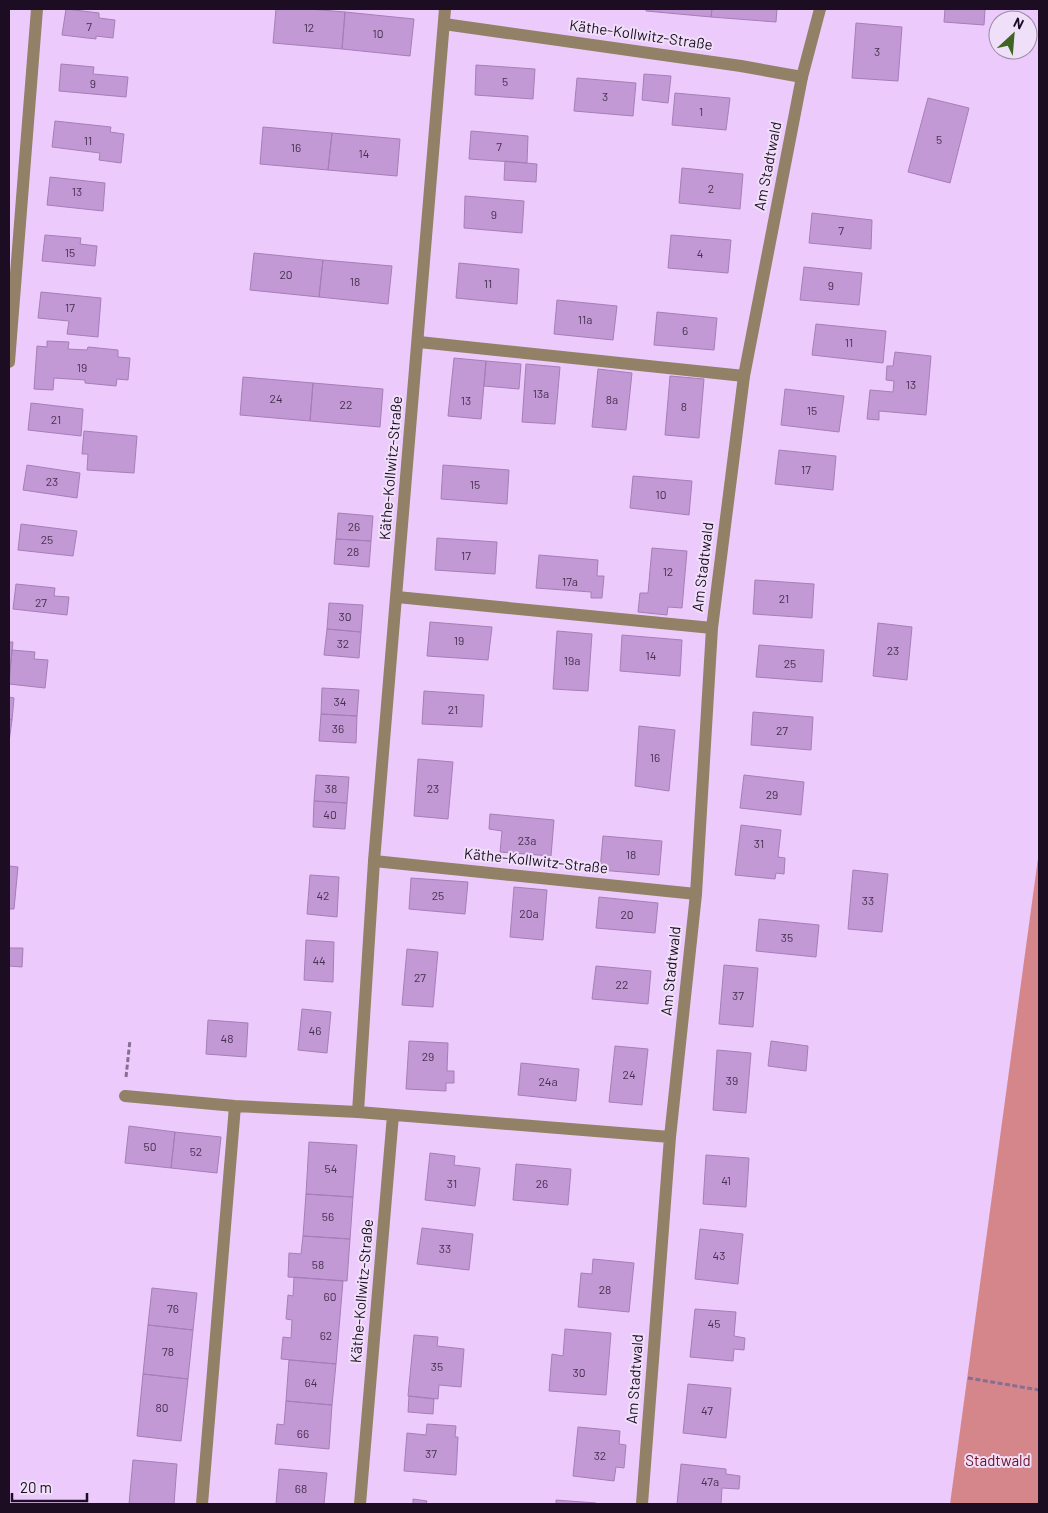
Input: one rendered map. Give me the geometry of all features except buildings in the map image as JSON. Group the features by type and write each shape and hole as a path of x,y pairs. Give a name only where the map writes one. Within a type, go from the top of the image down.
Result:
{"street":[{"path":"9,362 37,9"},
{"name":"Käthe-Kollwitz-Straße","path":"358,1112 374,861 445,9"},
{"name":"Am Stadtwald","path":"642,1504 670,1137 696,894 712,628 744,376 802,77 820,9"},
{"name":"Käthe-Kollwitz-Straße","path":"444,24 742,66 802,77"},
{"path":"418,342 744,376"},
{"path":"397,597 712,628"},
{"name":"Käthe-Kollwitz-Straße","path":"374,861 696,894"},
{"path":"125,1096 235,1106 358,1112 670,1137"},
{"path":"202,1504 235,1106"},
{"name":"Käthe-Kollwitz-Straße","path":"360,1504 393,1115"}],"path":[{"path":"125,1096 130,1040"},
{"path":"968,1378 1039,1390"}],"green space":[{"name":"Stadtwald","path":"1039,851 1039,1504 950,1504"}]}
